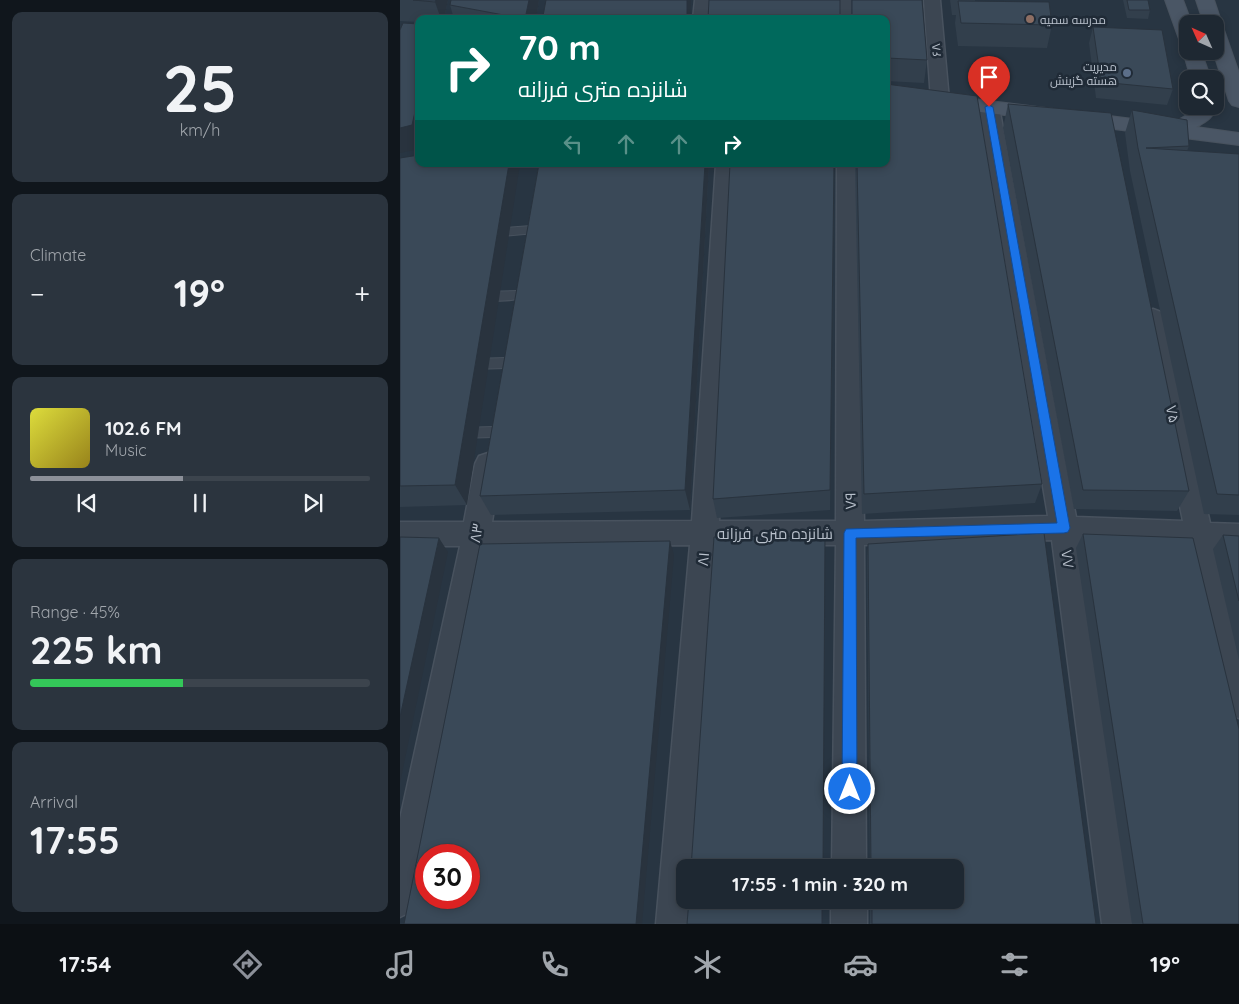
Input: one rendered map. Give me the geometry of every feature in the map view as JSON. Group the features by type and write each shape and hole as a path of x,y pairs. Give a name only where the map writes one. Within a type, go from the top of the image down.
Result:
{"main road":[{"path":"1174,0 1179,15"},
{"path":"1205,0 1210,15"},
{"path":"1224,56 1239,99"},
{"path":"890,94 989,107 1114,133 1174,128 1193,121 1201,115"},
{"path":"1212,115 1215,124 1239,139"},
{"path":"1159,129 1239,139"},
{"path":"1159,129 1212,155"}],"street":[{"path":"847,0 847,15"},
{"name":"۶۸","path":"932,0 940,100"},
{"name":"۷۷","path":"989,107 1064,528 1120,924"},
{"name":"۸۱","path":"674,924 705,532 726,167"},
{"name":"۷۹","path":"846,167 850,533 849,859"},
{"path":"504,373 521,286"},
{"name":"۷۵","path":"1148,295 1199,534 1239,703"},
{"name":"۸۳","path":"400,899 476,534 495,422"},
{"name":"شانزده متری فرزانه","path":"400,534 850,533 1064,528 1239,536"},
{"path":"849,909 849,924"}],"lane":[{"path":"484,233 531,229"},
{"path":"473,296 521,286"},
{"path":"457,364 504,373"},
{"path":"447,433 495,422"}],"building":[{"path":"413,0 436,0 435,2"},
{"path":"451,0 529,0 526,15 504,15 450,5"},
{"path":"546,0 687,0 687,15 543,15"},
{"path":"709,0 840,0 840,15 708,15"},
{"path":"852,0 922,0 927,60 890,58 890,15 852,15"},
{"path":"1127,0 1148,0 1150,10 1129,10"},
{"path":"958,1 1049,2 1052,25 961,23"},
{"path":"403,23 415,24 415,112 412,125 400,128 400,30"},
{"name":"مدیریت هسته گزینش","path":"1093,27 1162,30 1173,89 1101,82"},
{"path":"890,85 977,96 1042,484 864,494 857,167 890,167"},
{"path":"1008,104 1111,113 1189,491 1083,490"},
{"path":"1132,110 1187,120 1189,146 1146,148 1239,154 1239,495 1217,494 1138,148"},
{"path":"415,156 415,167 508,167 455,485 400,486 400,158"},
{"path":"538,167 705,167 685,490 480,496"},
{"path":"730,167 834,167 830,490 713,499"},
{"path":"1044,533 1096,924 872,924 872,909 964,909 964,859 871,859 868,544"},
{"path":"1083,534 1193,538 1239,729 1239,924 1143,924"},
{"path":"1223,535 1239,536 1239,601"},
{"path":"825,536 823,859 692,859 714,537"},
{"path":"400,537 439,538 400,717"},
{"path":"670,541 636,924 404,924 415,869 415,909 480,909 480,844 420,844 480,544"},
{"path":"688,909 822,909 822,924 687,924"}],"place":[{"name":"مدرسه سمیه","path":"1030,19"},
{"name":"مدیریت هسته گزینش","path":"1127,73"}],"route":[{"path":"850,789 850,533 1064,528 989,107"}]}
